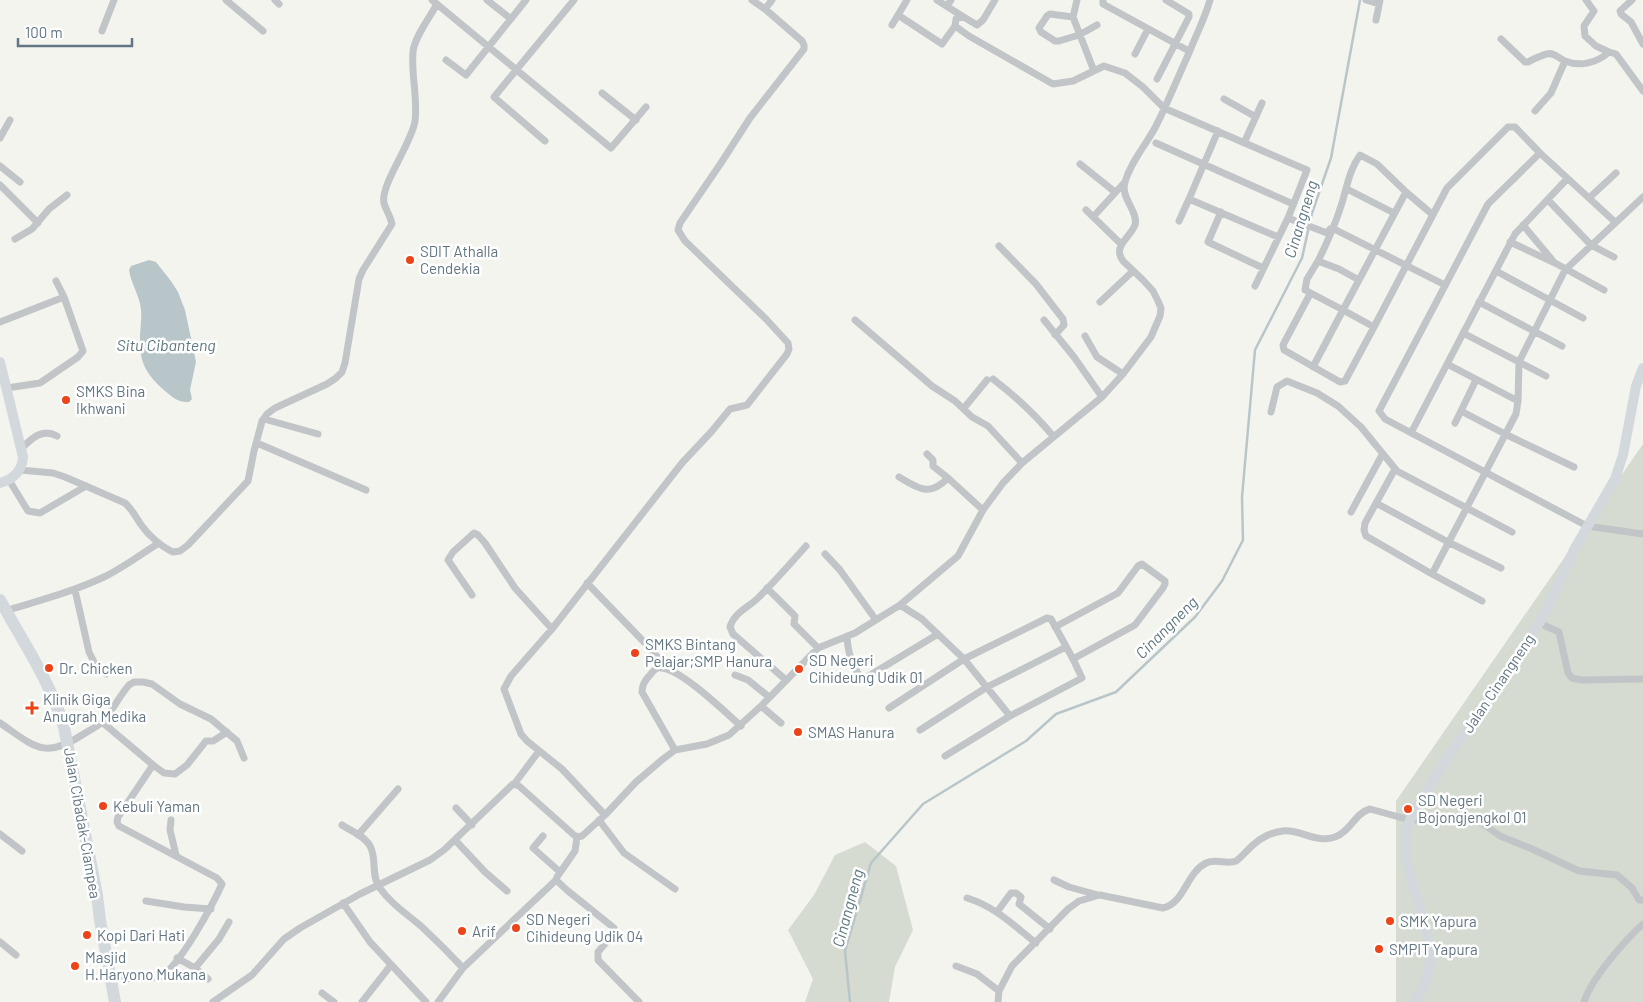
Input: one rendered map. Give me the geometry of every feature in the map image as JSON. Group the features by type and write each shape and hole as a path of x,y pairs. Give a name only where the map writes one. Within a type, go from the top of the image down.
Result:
{"highway":[{"name":"Jalan Cibadak-Ciampea","path":"2,608 48,685 59,709 69,744 115,1002"}],"street":[{"path":"102,31 114,0"},
{"path":"226,0 263,31"},
{"path":"487,0 511,19"},
{"path":"446,60 466,75 526,0"},
{"path":"545,141 494,97 574,0"},
{"path":"675,889 624,853 602,818 567,773 521,734 504,689 511,676 552,629 682,463 712,431 727,411 747,405 789,349 788,343 766,318 685,241 678,230 680,223 722,163 750,118 804,49 802,41 752,0"},
{"path":"765,9 772,0"},
{"path":"892,25 907,0"},
{"path":"937,0 949,3 962,16 977,24 983,20 995,0"},
{"path":"1077,0 1073,17 1094,71"},
{"path":"1103,0 1103,4 1189,51"},
{"path":"1157,79 1189,18 1189,14 1166,0"},
{"path":"577,837 587,832 636,782 675,750 721,740 741,726 818,648 847,636 900,605 958,556 983,510 1003,483 1022,463 1102,397 1123,374 1151,337 1160,316 1161,308 1153,291 1121,259 1119,254 1121,244 1136,221 1126,198 1125,182 1132,163 1153,132 1210,0"},
{"path":"1366,0 1380,2 1376,20"},
{"path":"1586,0 1594,11 1584,26 1585,36 1596,46 1616,54 1643,91"},
{"path":"1632,0 1620,11 1631,22 1643,44"},
{"path":"20,470 53,473 125,504 133,511 145,530 159,543 173,552 180,551 188,545 248,481 254,450 264,419 275,408 327,384 342,372 363,270 392,224 390,214 384,203 384,195 393,171 412,134 415,121 413,52 434,2 611,148 646,107"},
{"path":"1073,17 1050,14 1039,28 1041,32 1059,41 1097,25"},
{"path":"898,15 942,44 955,26 956,19 962,16"},
{"path":"955,26 1053,84 1073,82 1104,66 1125,73 1143,87 1164,108 1307,170 1288,218 1255,286"},
{"path":"1135,54 1148,29"},
{"path":"1501,39 1525,62 1547,53 1553,54 1565,61 1582,64 1592,62 1609,52"},
{"path":"1535,111 1551,93 1565,61"},
{"path":"602,92 636,120"},
{"path":"1224,99 1256,117"},
{"path":"1244,143 1262,103"},
{"path":"0,138 10,120"},
{"path":"1310,294 1283,345 1284,350 1340,382 1345,381 1453,181 1508,127 1515,127 1540,153 1615,222"},
{"path":"1179,221 1218,131"},
{"path":"1156,144 1293,204"},
{"path":"1540,153 1488,204 1379,411 1385,420 1587,526 1643,534"},
{"path":"1374,327 1305,290 1307,279 1318,262 1334,229 1352,166 1360,155 1378,164 1433,215"},
{"path":"1080,164 1114,192"},
{"path":"0,166 20,182"},
{"path":"1589,198 1616,173"},
{"path":"1411,433 1510,242 1523,225 1567,178"},
{"path":"1093,217 1125,182"},
{"path":"0,185 38,223"},
{"path":"1346,189 1394,213"},
{"path":"1313,367 1406,192"},
{"path":"15,239 32,229 49,208 67,195"},
{"path":"1432,574 1516,414 1520,362 1565,270 1643,197"},
{"path":"1189,199 1278,237"},
{"path":"1548,200 1591,245 1614,257"},
{"path":"1086,210 1121,244"},
{"path":"1220,212 1208,242 1264,268"},
{"path":"1288,218 1327,233 1330,229 1334,229 1445,285"},
{"path":"1523,225 1555,263"},
{"path":"1510,242 1555,263 1604,290"},
{"path":"999,246 1036,284 1063,319 1064,325 1056,335"},
{"path":"1318,262 1339,269 1359,280"},
{"path":"1496,270 1583,318"},
{"path":"1100,302 1133,271"},
{"path":"7,388 40,382 82,354 83,351 64,297 56,281"},
{"path":"0,322 64,297"},
{"path":"1479,302 1562,346"},
{"path":"855,320 932,386 955,401 972,417 988,426 1022,463"},
{"path":"1044,320 1102,397"},
{"path":"1463,333 1546,376"},
{"path":"1085,336 1097,357 1123,374"},
{"path":"0,362 23,457 20,470 5,482 28,511 40,513 86,486"},
{"path":"1447,364 1518,402"},
{"name":"Jalan Cinangneng","path":"1414,1002 1427,978 1430,958 1428,934 1415,896 1406,856 1407,830 1410,820 1443,764 1508,672 1539,623 1587,526 1615,479 1620,466 1636,386 1643,368"},
{"path":"964,408 990,379 1024,404 1054,436"},
{"path":"1455,423 1476,380"},
{"path":"1271,412 1277,387 1287,381 1317,393 1338,406 1361,427 1395,469 1512,532"},
{"path":"1461,410 1505,434 1574,467"},
{"path":"264,419 318,434"},
{"path":"22,448 38,434 50,432 57,436"},
{"path":"257,443 366,490"},
{"path":"927,454 933,460 934,466 983,510"},
{"path":"1351,512 1382,454"},
{"path":"1395,469 1365,523 1364,530 1366,536 1482,601"},
{"path":"899,477 921,489 927,490 937,487 948,478"},
{"path":"1376,502 1448,542 1502,568"},
{"path":"472,594 448,560 453,552 474,533 485,543 516,588 552,629"},
{"path":"2,608 75,590 105,577 159,543"},
{"path":"786,680 731,631 731,624 744,608 758,599 806,546"},
{"path":"824,554 840,570 876,620"},
{"path":"1055,627 1118,593 1138,566 1142,564 1165,581 1163,588 1135,625 1073,659"},
{"path":"587,583 645,643 667,669"},
{"path":"768,588 796,616 794,624 818,648"},
{"path":"75,590 88,652 94,664 106,674"},
{"path":"900,605 922,619 964,659 1010,716"},
{"path":"889,708 964,659 1042,619 1051,619 1082,678 1010,716 945,756"},
{"path":"1539,623 1559,632 1568,673 1572,678 1582,680 1643,679"},
{"path":"847,636 848,652 862,680 938,634"},
{"path":"920,730 987,687 1066,647"},
{"path":"675,750 642,692 643,684 655,669 661,667 667,669 690,682 741,726"},
{"path":"735,675 748,680 769,697"},
{"path":"0,723 30,744 55,749 69,744 102,722 129,684 143,682 152,684 180,704 212,719 237,741 244,758"},
{"path":"761,706 781,723"},
{"path":"102,722 164,773 175,774 187,765 206,741 214,741 227,732"},
{"path":"214,1002 252,976 284,939 343,903 430,860 456,840 515,783 540,751"},
{"path":"111,978 160,976 177,958 211,909 222,884 221,881 176,855 122,829 117,822 118,817 153,765"},
{"path":"515,783 577,837"},
{"path":"358,835 398,789"},
{"path":"456,808 472,825"},
{"path":"1054,880 1069,887 1100,895 1163,908 1172,905 1176,901 1192,877 1207,862 1214,860 1236,861 1254,844 1272,833 1288,831 1315,839 1326,840 1336,837 1346,831 1362,813 1370,809 1410,820 1473,820 1482,823 1500,836 1579,871 1616,875 1632,888 1639,900 1643,900"},
{"path":"171,820 170,830 176,855"},
{"path":"342,825 366,840 373,854 374,871 378,885 394,905 427,932 463,968"},
{"path":"0,834 22,851"},
{"path":"543,836 533,848 558,876 568,891 614,928 615,932 598,952 597,957 600,963 639,1002"},
{"path":"438,1002 463,968 558,876 575,851 577,837"},
{"path":"456,840 485,872 507,891"},
{"path":"997,912 1011,893 1016,892 1021,898 1019,904 1050,929"},
{"path":"998,1002 999,990 1012,966 1068,909 1080,901 1100,895"},
{"path":"967,898 984,903 1036,943"},
{"path":"146,900 184,907 211,909"},
{"path":"343,903 370,942 426,1002"},
{"path":"195,968 229,922"},
{"path":"1584,1002 1587,993 1616,954 1643,924"},
{"path":"0,942 16,955"},
{"path":"177,958 195,968 208,979"},
{"path":"362,1002 391,965"},
{"path":"956,966 977,974 999,990"},
{"path":"322,993 334,1002"}],"shaded area":[{"path":"1643,444 1643,1002 1396,1002 1396,801"},
{"path":"865,842 896,866 913,930 895,967 889,1002 805,1002 813,979 788,930 814,895 835,855"}],"water":[{"name":"Situ Cibanteng","path":"149,260 156,262 171,281 178,292 185,310 196,362 190,390 192,399 189,402 179,401 165,391 145,368 141,355 140,305 129,270 131,266"}],"waterway":[{"name":"Cinangneng","path":"850,1002 845,951 871,863 923,804 1026,741 1056,714 1116,692 1195,617 1222,581 1243,540 1242,497 1255,350 1302,258 1312,213 1331,158 1360,0"}],"place":[{"name":"SDIT Athalla Cendekia","path":"410,260"},
{"name":"SMKS Bina Ikhwani","path":"66,400"},
{"name":"SMKS Bintang Pelajar;SMP Hanura","path":"635,653"},
{"name":"Dr. Chicken","path":"49,668"},
{"name":"SD Negeri Cihideung Udik 01","path":"799,669"},
{"name":"Klinik Giga Anugrah Medika","path":"32,708"},
{"name":"SMAS Hanura","path":"798,732"},
{"name":"Kebuli Yaman","path":"103,806"},
{"name":"SD Negeri Bojongjengkol 01","path":"1408,809"},
{"name":"SMK Yapura","path":"1390,921"},
{"name":"SD Negeri Cihideung Udik 04","path":"516,928"},
{"name":"Arif","path":"462,931"},
{"name":"Kopi Dari Hati","path":"87,935"},
{"name":"SMPIT Yapura","path":"1379,949"},
{"name":"Masjid H.Haryono Mukana","path":"75,966"}]}
